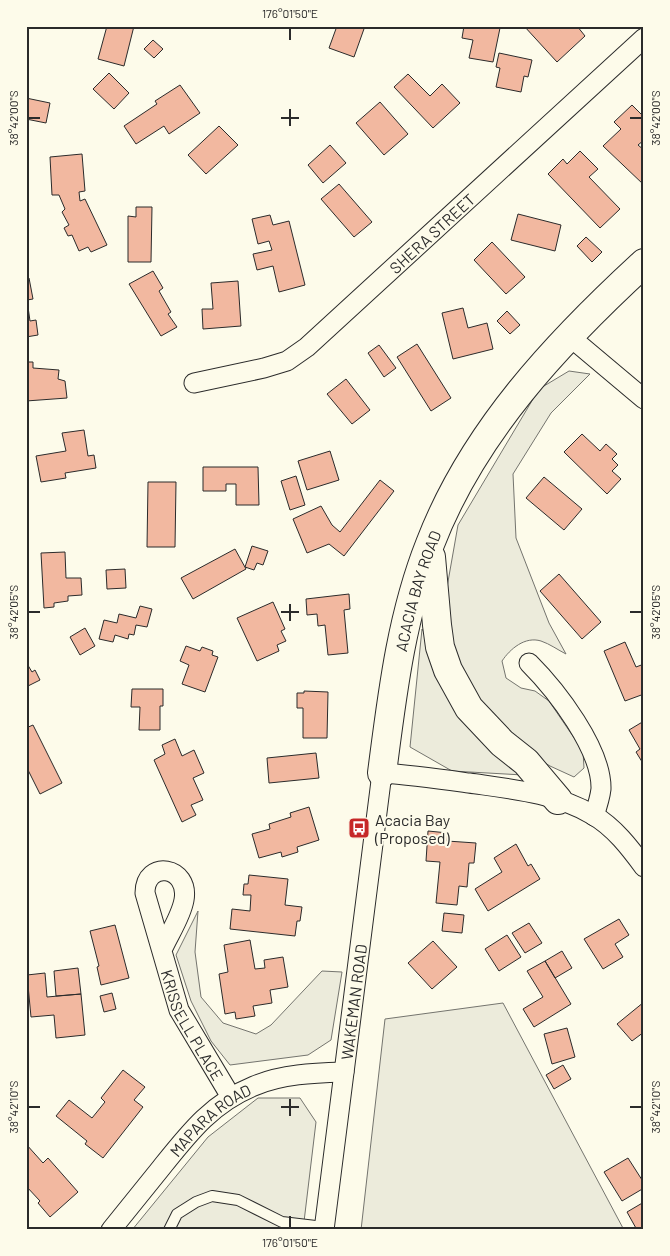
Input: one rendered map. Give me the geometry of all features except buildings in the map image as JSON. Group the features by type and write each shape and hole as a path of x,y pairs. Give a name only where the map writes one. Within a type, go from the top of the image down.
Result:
{"street":[{"name":"SHERA STREET","path":"194,383 264,368 287,361 307,348 644,38"},
{"name":"ACACIA BAY ROAD","path":"382,773 395,676 416,585 430,543 453,494 478,449 535,374 569,336 644,263"},
{"path":"569,336 644,399"},
{"path":"430,543 436,625 440,647 448,670 469,708 502,743 526,762 558,800"},
{"path":"529,663 561,698 586,740 596,762 601,789 594,816"},
{"path":"382,773 515,790 558,800 594,816 617,834 644,866"},
{"name":"WAKEMAN ROAD","path":"324,1228 382,773"},
{"name":"KRISSELL PLACE","path":"162,950 179,1010 231,1097"},
{"name":"MAPARA ROAD","path":"111,1230 190,1133 208,1114 231,1097 255,1085 279,1078 344,1072"}],"lane":[{"path":"168,1230 177,1214 196,1202 212,1196 238,1200 282,1222 324,1228"}],"shaded area":[{"path":"569,371 590,374 551,413 513,474 516,538 549,623 566,654 541,641 529,640 514,648 502,661 506,678 521,688 535,691 549,701 583,751 584,768 574,777 550,766 514,744 478,698 449,644 446,593 458,525 539,389"},
{"path":"422,629 436,654 523,775 452,771 410,747"},
{"path":"198,911 195,952 201,997 223,1023 256,1034 271,1025 322,971 342,972 331,1040 308,1055 230,1065 211,1041 191,1001 176,955"},
{"path":"503,1003 624,1230 361,1230 385,1019"},
{"path":"258,1098 300,1098 316,1122 303,1230 132,1230 208,1137"}],"place":[{"name":"Acacia Bay (Proposed)","path":"359,828"}]}
